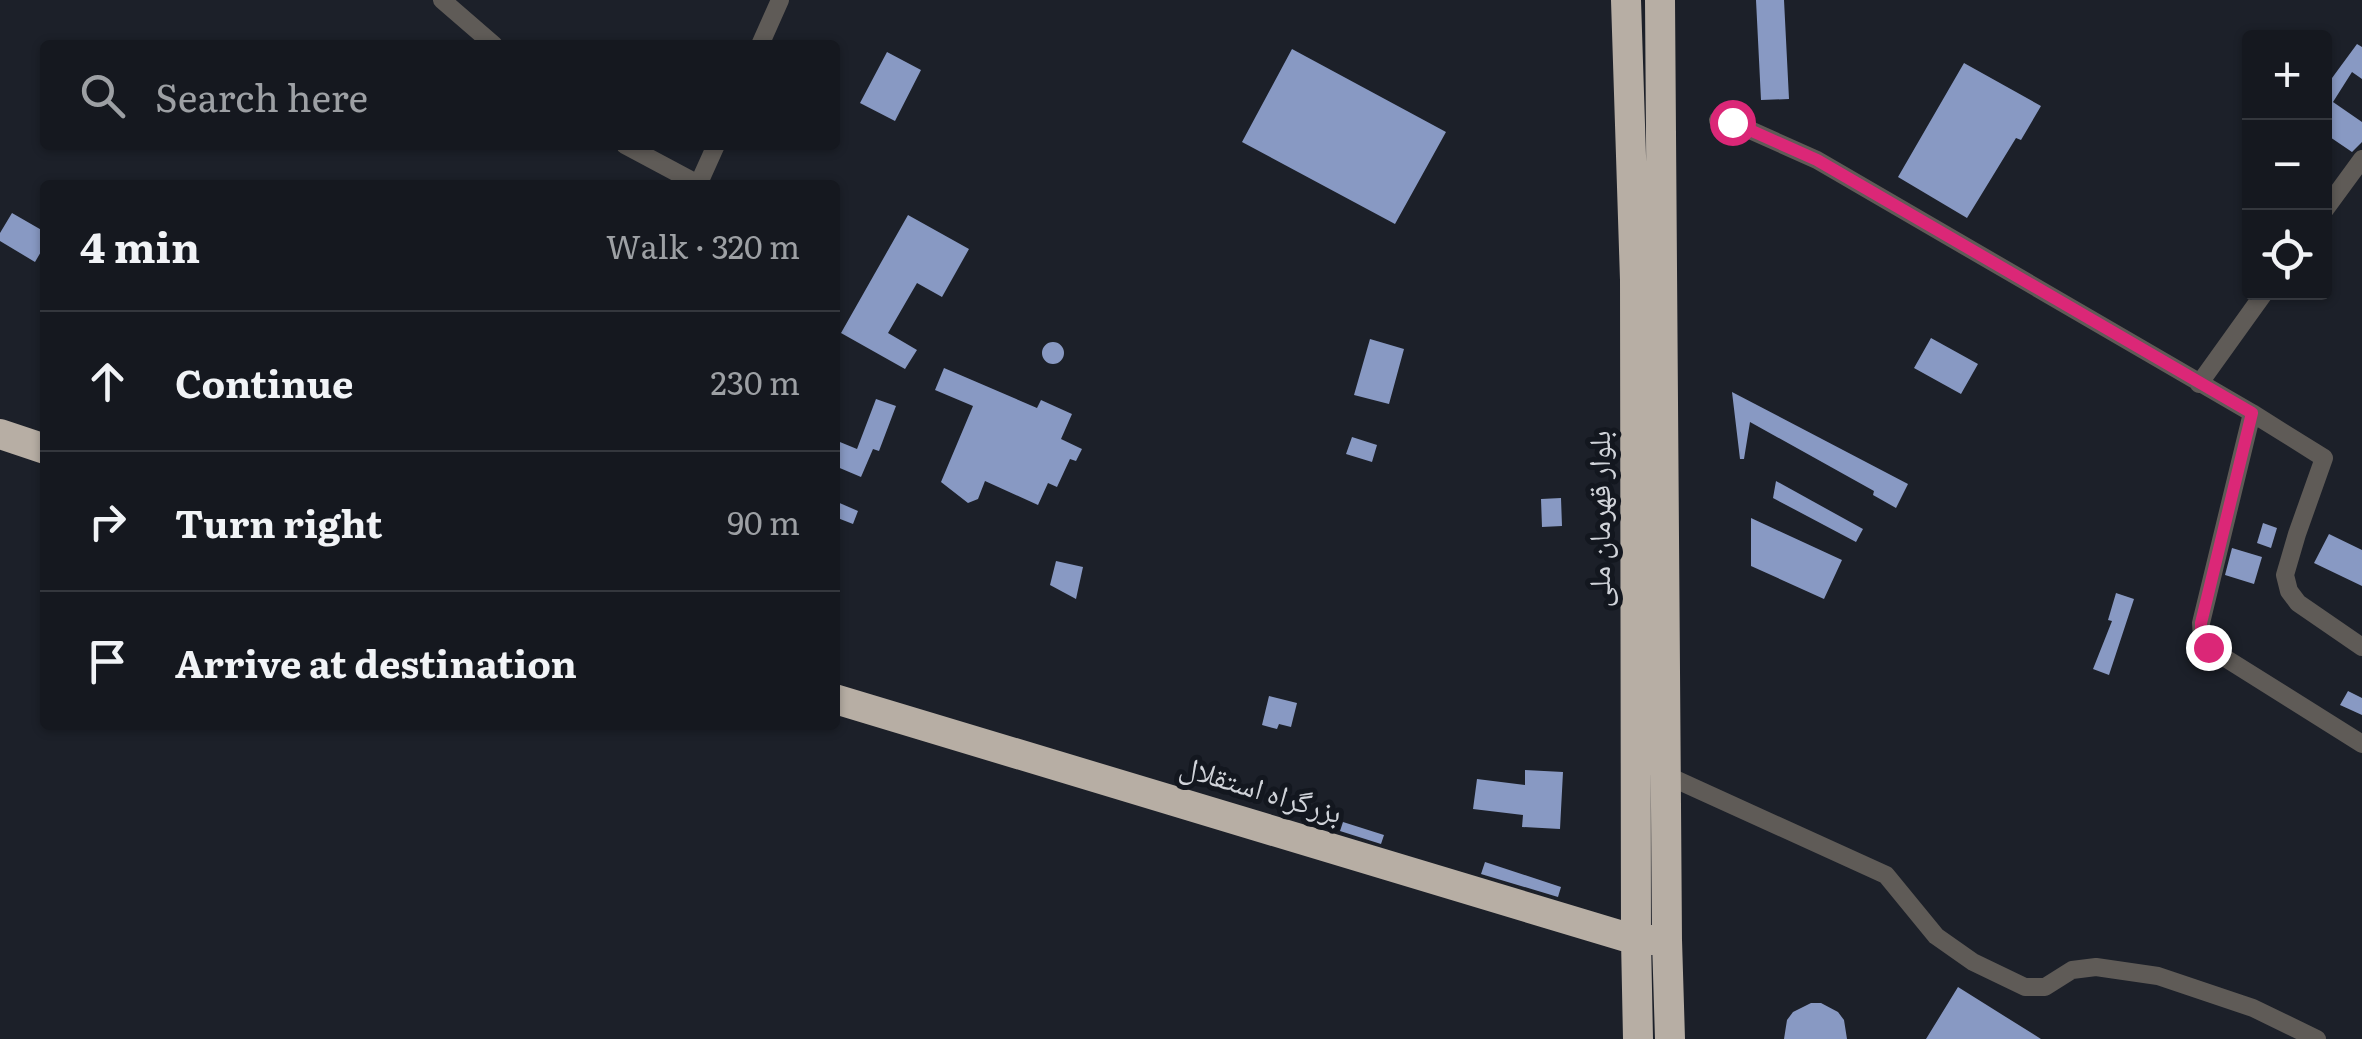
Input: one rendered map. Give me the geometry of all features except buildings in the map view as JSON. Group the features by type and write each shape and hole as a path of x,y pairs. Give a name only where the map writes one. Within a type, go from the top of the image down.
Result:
{"highway":[{"name":"بلوار قهرمان ملی","path":"1626,0 1635,280 1638,1039"},
{"path":"1660,0 1670,1039"},
{"path":"0,434 40,447"},
{"name":"بزرگراه استقلال","path":"840,701 1636,940 1667,940"}],"street":[{"path":"442,0 488,40"},
{"path":"762,40 780,0"},
{"path":"1718,120 1732,122 1817,160 2324,458 2285,575 2289,591 2298,603 2362,646"},
{"path":"634,150 691,180"},
{"path":"700,180 714,150"},
{"path":"2325,210 2362,159"},
{"path":"2199,384 2260,300"},
{"path":"2252,413 2201,636 2208,647 2362,744"},
{"path":"1666,775 1886,875 1936,936 1973,962 2025,986 2045,987 2072,970 2096,967 2158,976 2253,1008 2318,1039"}],"route":[{"path":"1732,122 1817,160 2252,413 2201,623 2201,636 2208,647"}]}
